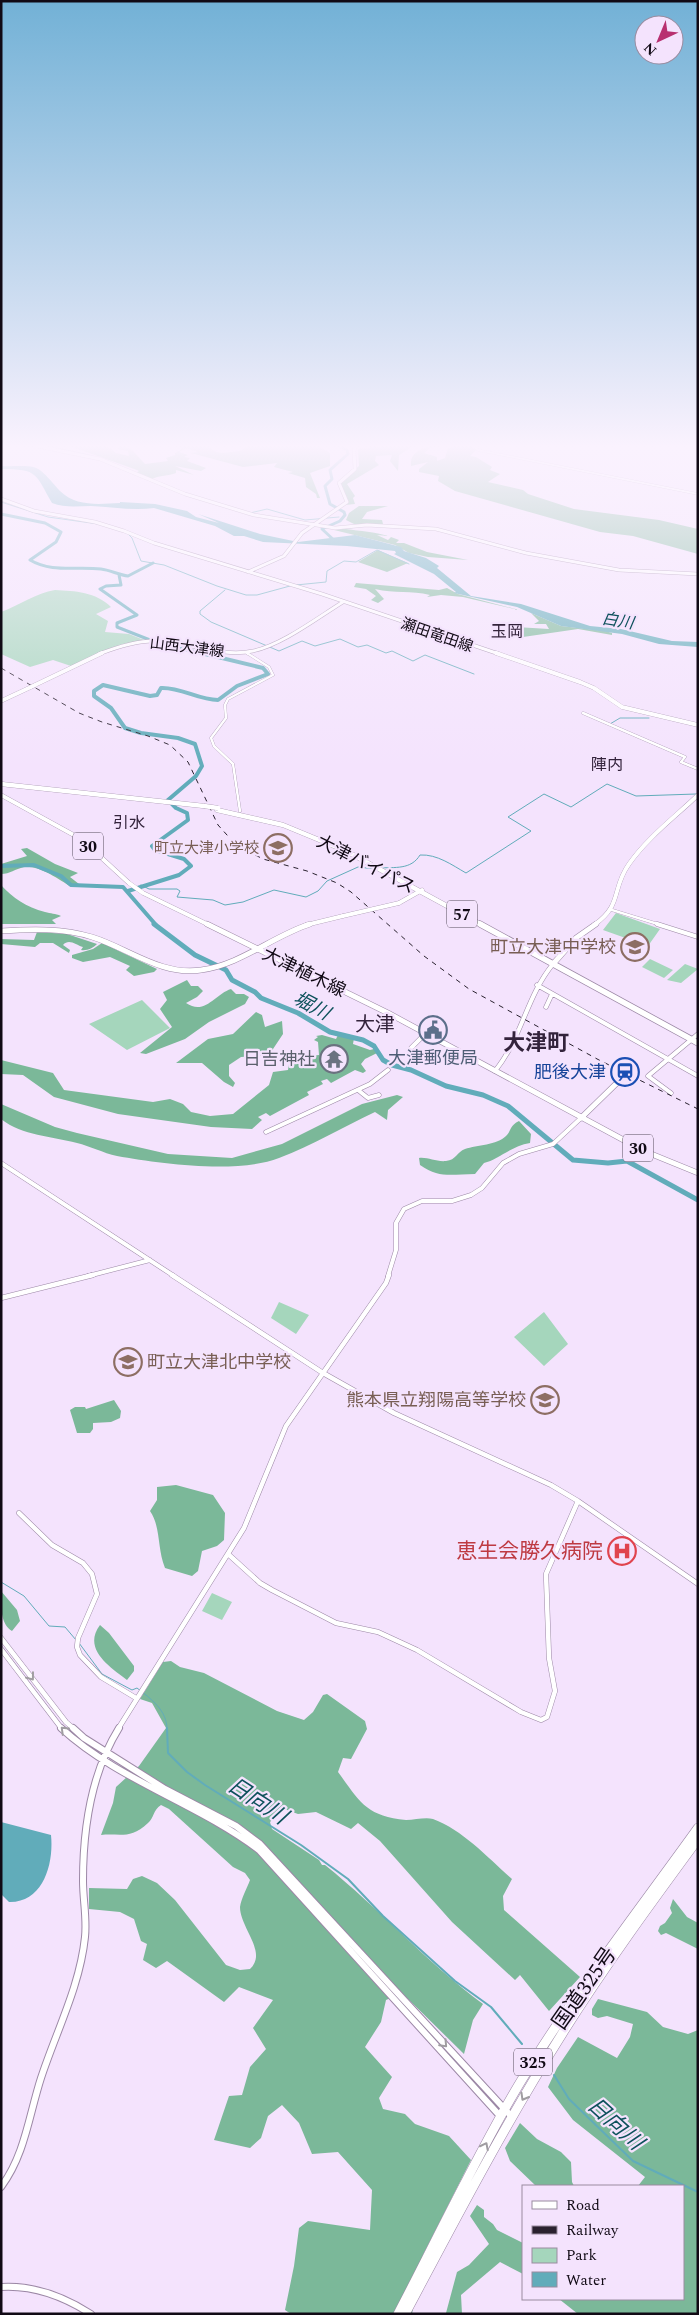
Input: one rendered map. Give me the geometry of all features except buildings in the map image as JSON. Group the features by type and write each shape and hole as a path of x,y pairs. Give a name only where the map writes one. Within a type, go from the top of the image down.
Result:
{"highway":[{"name":"大津バイパス","path":"1,785 218,809 264,820 319,838 696,1039"},
{"name":"国道325号","path":"398,2314 502,2113 538,2054 589,1979 698,1828"},
{"name":"国道325号","path":"405,2314 510,2121 588,1992 698,1839"}],"main road":[{"name":"瀬田竜田線","path":"183,552 343,602 580,682 626,709 698,725"},
{"path":"248,572 281,559 287,552"},
{"path":"522,552 619,570 698,574"},
{"name":"山西大津線","path":"1,701 116,648 137,642 162,642 235,653 267,646 343,602"},
{"name":"大津植木線","path":"1,795 76,836 137,890 425,1034 654,1156 698,1173"},
{"path":"554,963 576,938 612,910 614,893 628,865 643,846 698,795"},
{"path":"1,931 54,930 81,934 110,944 160,966 189,971 222,965 309,924 399,903 421,891"},
{"path":"581,1118 621,1079"}],"street":[{"path":"240,811 233,764 214,746 211,738 226,718 225,705 228,699 273,675 272,669 266,664 250,657 246,652"},
{"path":"583,714 685,757 681,762 698,769"},
{"path":"612,910 698,937"},
{"path":"495,1071 509,1054 540,978 554,963"},
{"path":"537,985 698,1076"},
{"path":"546,1007 552,994"},
{"path":"411,1048 425,1034"},
{"path":"671,1093 648,1077 668,1059 696,1039"},
{"path":"266,1132 370,1084 388,1070"},
{"path":"358,1090 368,1098 379,1095"},
{"path":"1,2187 7,2181 16,2161 38,2086 82,1956 85,1942 83,1878 86,1821 89,1799 104,1756 138,1696 228,1554 252,1512 281,1434 386,1284 396,1250 396,1223 404,1209 422,1201 452,1201 471,1196 484,1186 503,1162 519,1154 554,1143 581,1118"},
{"path":"1,1163 323,1373 387,1410 504,1462 578,1501 698,1584"},
{"path":"1,1298 150,1260"},
{"path":"228,1554 260,1583 272,1590 336,1623 378,1632 403,1644 506,1703 541,1720 547,1717 556,1691 549,1658 546,1574 578,1501"},
{"path":"19,1513 53,1545 81,1560 91,1571 96,1582 98,1595 78,1639 77,1647 84,1660 104,1680 138,1696"},
{"path":"1,1638 66,1722 104,1756"},
{"path":"1,1650 59,1726 80,1745 104,1756 250,1842 510,2121"},
{"path":"1,2287 23,2287 39,2290 61,2297 91,2314"}],"green space":[{"path":"375,552 383,552 408,563 387,572 358,562"},
{"path":"407,552 427,552 468,560 428,557"},
{"path":"356,583 439,590 447,588 458,594 519,610 463,597 441,595 427,597 430,595 375,589 384,599 378,603 371,600 376,596 366,589 354,587"},
{"path":"55,590 78,592 99,598 111,607 96,614 108,621 105,632 129,634 144,640 121,645 71,666 53,660 30,667 1,654 1,612 41,594"},
{"path":"531,613 561,626 605,631 612,633 612,635 578,629 523,637 523,632 503,631 516,627 549,629 546,624 534,624 539,621"},
{"path":"27,848 55,864 78,873 70,877 79,884 71,887 48,873 30,867 1,874 1,864 27,856 21,849"},
{"path":"1,885 26,905 61,916 52,920 56,924 1,924"},
{"path":"616,913 660,929 648,946 603,930"},
{"path":"37,932 67,934 97,944 90,949 81,950 83,947 68,942 63,945 70,950 69,953 53,943 40,943 35,947 1,944 1,939 34,940"},
{"path":"102,943 157,969 154,972 134,976 126,970 130,966 110,957 83,962 72,958 72,955 93,949"},
{"path":"650,959 673,970 664,978 642,967"},
{"path":"685,964 698,969 681,983 667,980"},
{"path":"187,980 191,986 198,986 203,991 186,1003 193,1006 204,1006 231,989 236,994 244,994 249,997 245,1004 209,1022 185,1039 146,1054 140,1053 172,1027 160,1009 167,1000 163,992"},
{"path":"142,1000 170,1028 127,1050 89,1024"},
{"path":"256,1012 262,1015 265,1027 282,1021 283,1034 269,1055 241,1057 229,1065 229,1076 235,1083 233,1087 224,1082 202,1063 176,1063 208,1039 233,1034"},
{"path":"322,1035 336,1039 338,1035 354,1038 353,1044 370,1050 374,1049 377,1053 365,1059 361,1064 366,1071 363,1073 355,1070 331,1083 327,1079 321,1081 323,1084 307,1092 309,1095 270,1116 266,1113 258,1117 262,1120 252,1129 211,1127 118,1114 54,1097 23,1075 1,1074 1,1060 53,1073 64,1090 153,1102 170,1099 183,1104 191,1112 210,1116 233,1114 269,1085 273,1072 288,1070 289,1064 307,1052 309,1056 319,1055 318,1042 314,1040 318,1037 316,1036"},
{"path":"397,1095 403,1097 388,1110 387,1120 375,1112 292,1153 262,1163 243,1166 199,1166 117,1156 82,1144 18,1129 1,1119 1,1104 55,1127 77,1133 168,1154 232,1158 282,1144 362,1104"},
{"path":"519,1121 531,1134 530,1143 517,1147 484,1163 475,1174 440,1174 420,1165 419,1158 449,1160 465,1149 502,1139 512,1126"},
{"path":"279,1302 309,1315 296,1334 271,1318"},
{"path":"544,1312 568,1344 544,1366 514,1337"},
{"path":"114,1400 121,1411 120,1418 111,1422 93,1423 93,1429 90,1433 77,1433 70,1410 75,1407 85,1407 86,1409"},
{"path":"176,1485 213,1495 225,1513 224,1540 217,1546 202,1551 198,1571 192,1576 165,1568 156,1524 150,1511 157,1500 157,1487"},
{"path":"1,1591 17,1610 20,1621 12,1631 3,1619"},
{"path":"212,1593 232,1602 222,1620 202,1611"},
{"path":"100,1625 109,1633 134,1666 134,1671 127,1680 106,1663 96,1650 95,1634"},
{"path":"171,1661 180,1667 204,1673 277,1711 304,1720 313,1712 323,1695 327,1694 365,1721 367,1729 351,1759 343,1758 338,1772 352,1792 365,1806 382,1815 406,1820 433,1819 465,1837 512,1879 503,1896 504,1910 580,1977 549,2011 520,1975 515,1980 452,1922 380,1841 358,1823 351,1829 316,1812 298,1814 284,1809 270,1822 272,1829 319,1860 322,1865 325,1865 365,1899 442,1971 483,2004 473,2020 464,2054 402,1993 386,2000 381,2022 365,2047 392,2077 379,2098 383,2109 405,2114 415,2124 449,2136 471,2160 423,2255 412,2314 291,2314 285,2310 299,2228 308,2221 370,2230 372,2190 338,2152 312,2154 299,2123 282,2105 268,2116 261,2138 250,2148 214,2140 229,2096 242,2095 250,2067 266,2049 253,2028 273,2000 239,1987 224,2002 167,1961 156,1968 143,1960 147,1944 141,1941 134,1919 120,1912 89,1909 89,1888 127,1889 133,1879 142,1876 157,1883 175,1900 226,1965 240,1970 250,1969 255,1962 255,1947 241,1915 240,1907 250,1880 245,1873 233,1867 169,1809 161,1805 156,1809 150,1821 136,1832 125,1835 101,1835 113,1803 116,1787 139,1766 166,1728 152,1703 140,1699 163,1662"},
{"path":"673,1899 687,1917 698,1923 698,1949 666,1933 661,1935 658,1931 672,1913 670,1908"},
{"path":"598,1999 647,2012 663,2027 688,2034 698,2030 698,2314 578,2314 560,2300 684,2300 684,2185 639,2185 645,2177 573,2120 548,2087 557,2068 578,2037 617,2058 630,2037 633,2024 607,2016 598,2018 592,2015 592,2009"},
{"path":"520,2123 537,2139 561,2152 571,2162 574,2185 535,2185 510,2161 505,2148"},
{"path":"477,2205 484,2210 484,2217 497,2230 522,2242 522,2273 500,2262 461,2295 462,2314 436,2314 446,2313 457,2272 469,2265 489,2244 470,2216"}],"water":[{"path":"407,552 426,558 439,566 437,568 471,596 521,604 590,626 621,629 672,641 698,642 698,647 659,644 622,634 561,626 517,607 454,593 456,592 434,574 394,554"},
{"path":"1,1822 51,1835 50,1858 44,1880 38,1889 21,1901 9,1902 1,1894"}],"waterway":[{"path":"42,552 30,560 56,568 92,568 128,576 153,563"},
{"path":"137,552 141,561 164,565 217,586 246,595 257,595 290,586"},
{"path":"296,585 326,582 327,571 344,561 356,562 373,552"},
{"path":"382,552 409,564"},
{"path":"119,575 121,585 106,586 100,589 137,615 117,623 117,627 150,640"},
{"path":"225,590 200,611 200,614 211,622 279,651 302,641 315,646 340,639 358,647 367,645 386,653 392,651 413,661 425,655 474,674"},
{"path":"155,643 206,654"},
{"path":"128,891 179,875 191,866 184,859 155,850 152,846 188,820 187,813 176,808 168,800 196,776 202,766 195,744 178,738 141,733 125,728 111,708 94,696 94,691 103,685 150,696 157,695 161,688 168,688 203,698 218,700 237,686 268,674 263,668 201,653"},
{"path":"610,724 620,718 649,718"},
{"path":"379,868 407,865 416,860 420,855 426,855 444,861 466,873 531,831 508,817 544,794 571,807 607,784 636,796 696,794"},
{"name":"堀川","path":"1,866 34,865 61,876 71,885 123,887 156,925"},
{"path":"141,885 149,889 177,889 180,891 177,897 213,900 225,905 243,902 274,890 306,897 318,891 327,881 358,867 375,869"},
{"name":"堀川","path":"154,924 195,955 226,970 232,980 255,992 261,998 298,1013 330,1032 363,1040 374,1046 383,1060 392,1065 411,1070 446,1086 483,1095 508,1106 573,1160 608,1163 627,1161 698,1200"},
{"name":"日向川","path":"1,1582 24,1596 49,1626 65,1627 76,1640"},
{"name":"日向川","path":"79,1643 102,1674 132,1690 137,1688 153,1701 164,1716 167,1729"},
{"name":"日向川","path":"167,1728 168,1753 187,1772 301,1845 348,1879 383,1916 455,1981 491,2007 522,2044"},
{"name":"日向川","path":"554,2075 569,2099 633,2161 683,2185"},
{"name":"日向川","path":"684,2185 698,2192"}],"railway":[{"path":"1,668 79,713 170,745 188,762 218,825 236,845 263,859 307,871 337,883 351,892 424,956 469,989 599,1060 698,1109"}],"place":[{"name":"町立大津小学校","path":"278,848"},
{"name":"町立大津中学校","path":"635,947"},
{"name":"大津郵便局","path":"433,1030"},
{"name":"日吉神社","path":"334,1059"},
{"name":"肥後大津","path":"625,1072"},
{"name":"町立大津北中学校","path":"128,1362"},
{"name":"熊本県立翔陽高等学校","path":"545,1400"},
{"name":"恵生会勝久病院","path":"622,1551"}],"district":[{"name":"玉岡","path":"507,631"},
{"name":"陣内","path":"607,764"},
{"name":"引水","path":"129,822"},
{"name":"大津","path":"375,1024"},
{"name":"大津町","path":"536,1042"}],"water label":[{"name":"白川","path":"618,620"}]}
